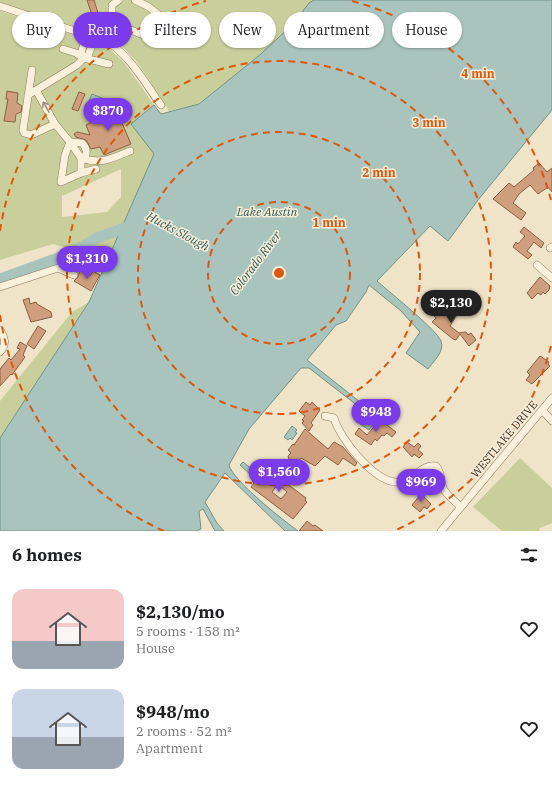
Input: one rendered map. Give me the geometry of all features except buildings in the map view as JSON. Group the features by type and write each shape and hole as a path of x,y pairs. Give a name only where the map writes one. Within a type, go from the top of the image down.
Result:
{"street":[{"path":"132,30 146,36 153,35 159,29 161,22 159,15 149,7 136,0"},
{"path":"112,12 111,9 115,1"},
{"path":"0,6 73,30"},
{"path":"83,48 81,53 84,58"},
{"path":"117,48 132,64 161,105"},
{"path":"63,49 76,53 84,58 109,64"},
{"path":"28,94 77,65 84,58"},
{"path":"32,70 24,133 31,135 55,124"},
{"path":"36,90 55,124 70,142 82,143 86,147 87,152 83,159 81,173"},
{"path":"70,142 65,155 61,182 81,173 96,169"},
{"path":"83,159 106,161 130,151"},
{"path":"536,264 552,278"},
{"path":"0,287 58,268 74,275"},
{"path":"0,330 5,341 5,345 0,352"},
{"name":"WESTLAKE DRIVE","path":"442,531 552,398"},
{"path":"542,410 552,421"},
{"path":"325,416 334,418 342,438 354,452 380,476 388,480 400,482 429,467 436,466 439,469 443,486 447,494 461,507"}],"green space":[{"path":"0,0 314,0 309,3 302,12 284,12 284,32 276,40 276,12 219,12 219,48 267,48 199,104 169,111 137,62 124,48 132,48 132,12 73,12 73,26 65,23 65,12 31,12 0,2"},
{"path":"0,11 12,15 12,48 65,48 65,32 73,35 73,48 108,48 123,61 154,105 132,124 154,154 109,260 53,244 0,260","holes":["121,169 121,197 107,212 62,217 62,196"]},
{"path":"89,302 0,438 0,401 72,312"},
{"path":"520,458 552,488 552,523 540,528 539,531 502,531 473,507"}],"water":[{"name":"Lake Austin","path":"314,0 552,0 552,110 478,200 448,241 430,226 377,281 438,336 442,345 438,356 428,369 406,353 420,332 401,311 369,285 366,292 346,321 336,325 307,360 379,417 369,430 360,424 367,413 309,368 301,368 249,429 229,465 232,472 239,481 271,510 298,531 285,531 225,473 205,502 217,523 224,531 215,531 203,509 199,511 201,529 197,531 0,531 0,438 89,302 154,154 131,124 154,105 161,114 199,104 267,48 276,48 276,40 284,32 284,48 384,48 384,12 302,12 309,3"},
{"path":"92,94 112,102 107,116 86,108"},
{"path":"292,426 297,430 295,432 297,433 292,440 290,438 288,440 284,437"},
{"path":"243,462 254,471 251,475 240,465"}],"waterway":[{"name":"Hucks Slough","path":"0,279 69,254 97,238 136,224"}],"water label":[{"name":"Colorado River","path":"255,263"}]}
